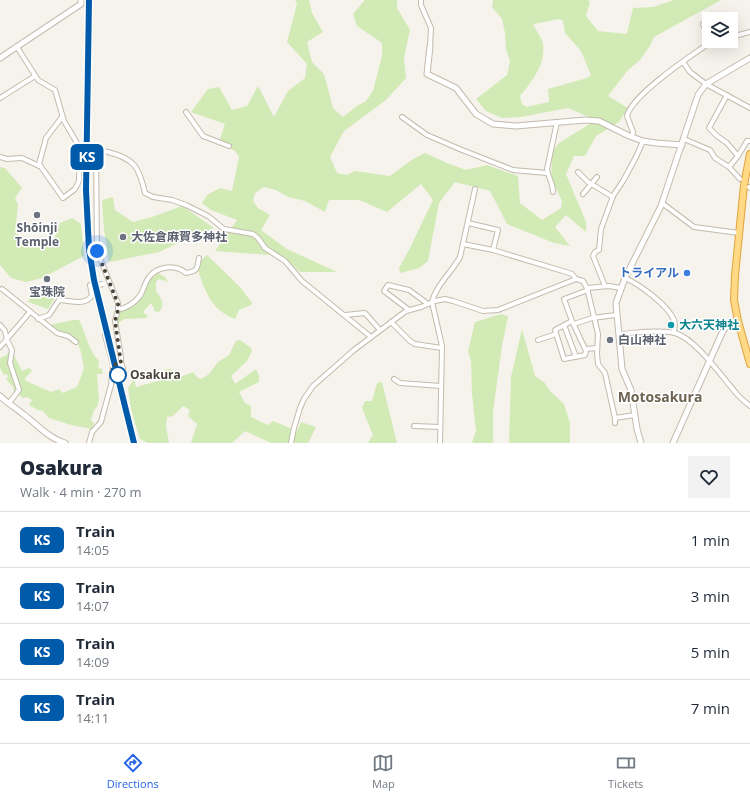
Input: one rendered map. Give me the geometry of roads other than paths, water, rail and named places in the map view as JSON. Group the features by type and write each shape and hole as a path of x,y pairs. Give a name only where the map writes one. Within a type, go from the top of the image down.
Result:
{"highway":[{"path":"750,154 739,233 734,300 738,321 750,364"}],"street":[{"path":"0,58 81,4 81,0"},
{"path":"421,0 420,5 431,28 428,74 456,88 473,111 484,119 493,124 509,126 585,120 599,121 643,141 656,143 683,142 710,150 715,158 729,167 740,178"},
{"path":"738,35 750,32"},
{"path":"0,157 6,159 22,158 39,166 62,198 75,189 79,181 80,148 62,116 55,90 38,80 16,47"},
{"path":"632,137 633,132 627,118 627,113 642,95 702,48"},
{"path":"641,443 631,390 622,369 616,303 624,278 662,204 698,95 706,84 750,58"},
{"path":"683,62 690,72 706,84 750,108"},
{"path":"0,98 35,76"},
{"path":"727,95 709,128 727,143 738,156"},
{"path":"186,112 203,136 229,146"},
{"path":"39,166 46,138 62,116"},
{"path":"402,118 426,136 513,170 547,173"},
{"path":"553,192 554,185 547,173 547,169 557,122"},
{"path":"605,286 593,256 595,252 599,250 601,229 613,196 627,175 643,141"},
{"path":"729,167 747,141 750,141"},
{"path":"80,148 96,148 121,155 132,162 141,176 146,194 186,205 208,216 224,229 253,234 266,248 285,261 302,281 371,337"},
{"path":"96,148 97,251 119,309 115,321 123,368"},
{"path":"578,172 592,184 613,196"},
{"path":"583,194 597,177"},
{"path":"440,443 442,348 430,303 460,256 475,189"},
{"path":"662,204 694,228 739,233"},
{"path":"468,223 498,230 493,250"},
{"path":"463,244 493,250 566,272 582,281 587,289 595,317 598,334 598,364 605,373 615,421 635,415"},
{"path":"119,309 124,308 140,297 148,279 155,272 171,267 182,270 186,273 194,272 197,269 199,258"},
{"path":"624,278 650,293 668,312 674,321 674,333"},
{"path":"291,443 300,408 308,393 318,381 371,337 409,310 445,299 476,309 490,311 498,310 576,279"},
{"path":"38,319 49,315 59,300 75,302 87,300 91,296 91,286 110,283"},
{"path":"409,310 385,292 384,290 388,285 409,290 430,303"},
{"path":"616,315 595,317 573,322 555,330 564,359 585,355 586,349 573,322 564,299 587,289 605,286 621,288"},
{"path":"2,289 57,333 68,336 76,342"},
{"path":"0,347 30,312"},
{"path":"345,315 365,312 380,330"},
{"path":"672,443 724,328 738,321"},
{"path":"391,322 415,344 442,348"},
{"path":"0,325 5,331 7,340 12,350 10,363 19,390 9,403"},
{"path":"564,325 576,357"},
{"path":"620,334 663,332 674,333 688,340 709,360 737,395 750,406"},
{"path":"538,340 556,334"},
{"path":"89,443 92,432 101,422 111,385 113,365 105,335"},
{"path":"586,349 597,348"},
{"path":"113,365 121,363"},
{"path":"394,379 400,383 441,386"},
{"path":"0,396 24,414 40,429 65,443"},
{"path":"414,426 440,427"}],"railway":[{"path":"89,0 86,190 89,249 94,280 134,443"}],"train":[{"name":"KS","path":"89,0 86,190 89,249 94,280 134,443"}],"place":[{"name":"Shōinji Temple","path":"37,215"},
{"name":"大佐倉麻賀多神社","path":"123,237"},
{"name":"トライアル","path":"687,273"},
{"name":"宝珠院","path":"47,279"},
{"name":"大六天神社","path":"671,325"},
{"name":"白山神社","path":"610,340"},
{"name":"Osakura","path":"118,375"}],"district":[{"name":"Motosakura","path":"660,397"}]}
